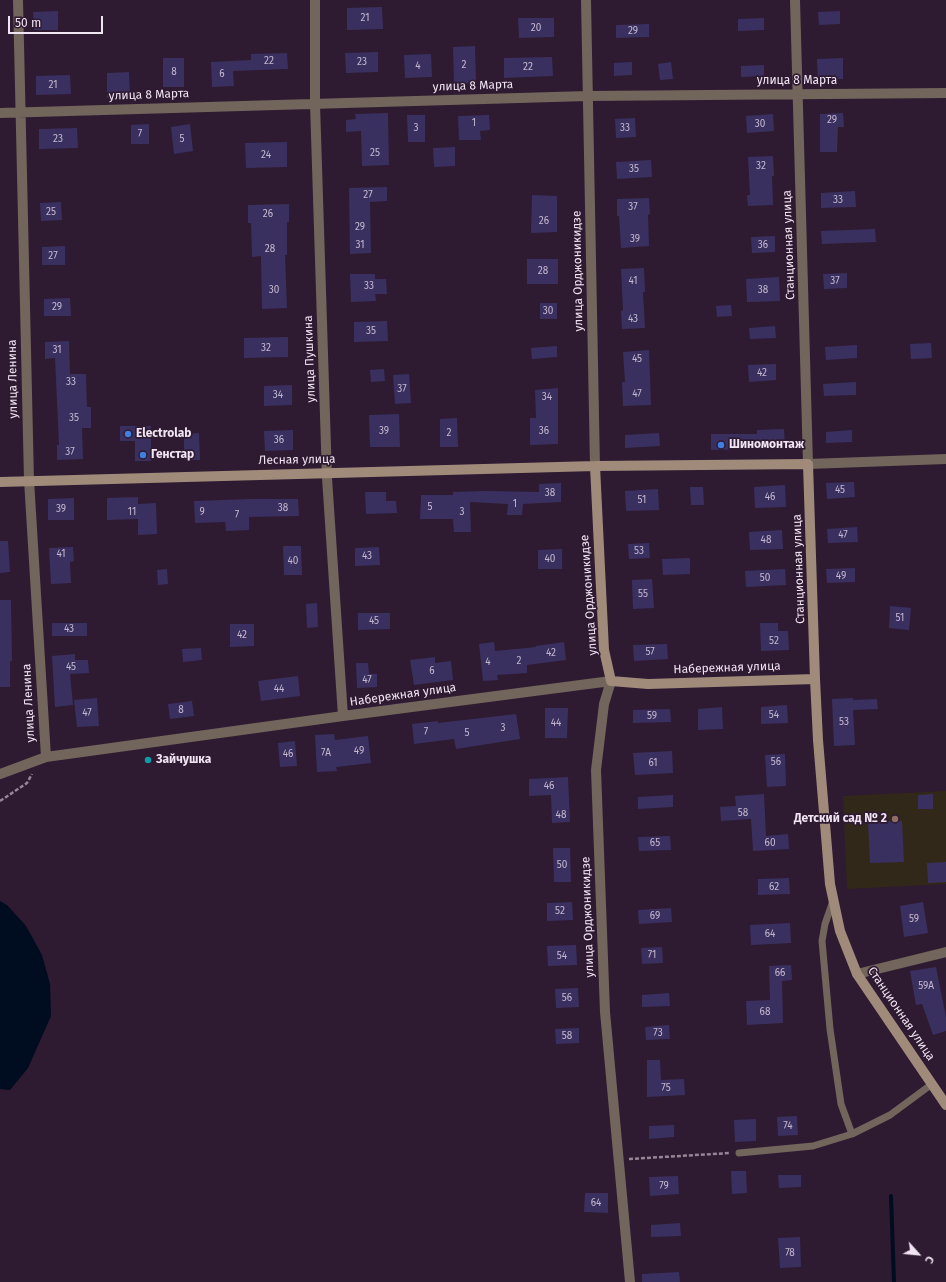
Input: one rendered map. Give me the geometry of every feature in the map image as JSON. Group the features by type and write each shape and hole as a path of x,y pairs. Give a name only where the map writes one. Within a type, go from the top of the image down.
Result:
{"main road":[{"name":"Лесная улица","path":"0,482 29,480 595,466 808,464"},
{"name":"Станционная улица","path":"808,464 818,740 830,884 840,931 857,974 946,1105"},
{"name":"улица Орджоникидзе","path":"595,466 604,650 611,681"},
{"name":"Набережная улица","path":"611,681 648,684 815,679"}],"street":[{"name":"улица Ленина","path":"18,0 29,480 43,758"},
{"name":"улица Пушкина","path":"315,0 315,104 327,473 343,716"},
{"name":"улица Орджоникидзе","path":"586,0 595,466"},
{"name":"Станционная улица","path":"795,0 808,464"},
{"name":"улица 8 Марта","path":"0,113 588,96 946,93"},
{"path":"808,464 946,459"},
{"name":"улица Орджоникидзе","path":"611,681 604,704 596,770 605,1012 630,1282"},
{"name":"Набережная улица","path":"0,774 43,758 343,716 611,681"},
{"path":"857,974 946,952"}],"lane":[{"path":"834,901 825,924 822,941 830,1029 841,1104 852,1134"},
{"path":"739,1153 813,1146 852,1134 890,1115 932,1084"}],"path":[{"path":"0,801 27,782 43,758"},
{"path":"619,1160 739,1153"}],"shaded area":[{"name":"Детский сад № 2","path":"946,791 946,884 847,889 843,796"}],"water":[{"path":"0,901 7,905 26,926 42,955 50,984 51,1016 28,1068 10,1090 0,1089"}],"building":[{"path":"382,7 383,29 347,30 347,8"},
{"path":"58,11 58,30 34,30 33,12"},
{"path":"840,11 840,24 819,25 818,12"},
{"path":"518,18 554,18 554,37 519,38"},
{"path":"764,18 764,30 738,31 738,19"},
{"path":"649,24 649,37 616,38 616,25"},
{"path":"475,46 476,83 454,84 453,47"},
{"path":"378,52 378,72 346,73 345,53"},
{"path":"287,53 288,69 233,71 234,86 212,87 211,62 251,60 251,54"},
{"path":"431,54 432,77 405,78 404,55"},
{"path":"552,57 553,76 504,78 504,58"},
{"path":"163,58 184,58 184,87 163,87"},
{"path":"843,58 843,79 818,80 817,59"},
{"path":"632,62 632,75 614,76 614,63"},
{"path":"671,62 673,79 660,80 658,64"},
{"path":"764,65 764,76 741,77 741,66"},
{"path":"129,72 130,97 107,98 107,73"},
{"path":"70,75 71,94 36,95 36,76"},
{"path":"388,113 389,165 362,166 361,131 346,132 346,120 356,119 355,114"},
{"path":"843,113 844,127 838,127 837,152 820,152 820,114"},
{"path":"773,114 774,131 747,133 746,116"},
{"path":"407,115 425,115 425,142 408,142"},
{"path":"489,115 490,130 480,131 481,140 459,140 458,116"},
{"path":"635,118 636,137 616,138 615,119"},
{"path":"149,124 149,144 131,144 131,125"},
{"path":"190,124 193,151 174,154 171,127"},
{"path":"77,128 78,148 39,149 39,129"},
{"path":"287,142 287,167 246,168 245,143"},
{"path":"455,147 455,166 434,167 433,148"},
{"path":"773,156 773,205 748,206 747,195 750,195 748,157"},
{"path":"651,160 652,177 617,179 616,162"},
{"path":"387,187 387,201 370,202 371,253 350,254 349,188"},
{"path":"855,191 856,207 821,208 821,193"},
{"path":"532,195 557,196 557,232 531,233"},
{"path":"649,198 649,246 621,248 619,216 617,216 617,199"},
{"path":"61,202 62,220 41,221 40,203"},
{"path":"289,204 289,222 287,222 287,255 285,255 287,308 262,309 261,256 252,257 251,223 248,223 248,205"},
{"path":"875,229 876,242 822,244 821,231"},
{"path":"775,236 775,252 752,253 751,237"},
{"path":"65,246 65,265 42,265 42,247"},
{"path":"527,259 558,259 558,284 527,284"},
{"path":"644,268 645,292 643,292 645,328 622,329 621,311 623,310 621,269"},
{"path":"847,273 847,288 824,289 823,274"},
{"path":"350,274 375,274 375,279 386,279 387,294 375,294 376,301 351,302"},
{"path":"779,277 780,301 747,302 746,279"},
{"path":"70,298 71,316 44,316 44,299"},
{"path":"540,303 557,303 557,319 540,319"},
{"path":"731,305 732,316 717,317 716,306"},
{"path":"387,321 388,341 354,342 354,322"},
{"path":"775,326 776,338 750,339 749,328"},
{"path":"288,337 288,357 244,358 244,338"},
{"path":"69,341 70,374 86,374 87,407 91,407 91,428 82,428 83,459 57,460 57,445 59,445 55,358 45,359 45,342"},
{"path":"931,343 932,358 911,359 910,344"},
{"path":"857,345 857,358 826,360 825,347"},
{"path":"557,346 557,357 532,359 531,348"},
{"path":"649,350 651,405 623,406 622,382 625,382 623,352"},
{"path":"776,364 776,380 749,382 748,365"},
{"path":"384,369 385,381 371,382 370,370"},
{"path":"409,374 411,403 395,404 393,375"},
{"path":"856,382 856,395 824,396 823,384"},
{"path":"292,385 292,405 264,406 264,386"},
{"path":"558,388 558,444 530,445 530,418 536,418 535,390"},
{"path":"399,414 400,447 370,447 369,415"},
{"path":"457,418 458,447 440,447 440,419"},
{"path":"120,426 151,426 151,461 135,461 135,441 120,441"},
{"path":"784,429 785,445 746,447 746,449 711,450 711,434 757,434 757,430"},
{"path":"293,430 293,450 265,451 264,431"},
{"path":"852,430 852,442 826,443 826,432"},
{"path":"199,433 200,460 184,460 184,434"},
{"path":"659,433 660,446 625,448 625,435"},
{"path":"854,482 855,497 827,499 826,483"},
{"path":"561,483 561,502 523,504 522,515 507,515 508,504 470,502 471,532 454,532 453,519 420,519 421,495 453,495 453,492 485,491 539,492 539,484"},
{"path":"785,485 786,507 755,508 754,487"},
{"path":"690,487 703,487 704,505 691,505"},
{"path":"658,489 659,510 626,511 625,491"},
{"path":"365,492 386,492 386,501 396,501 397,513 366,514"},
{"path":"138,497 138,504 156,503 157,534 138,535 138,519 107,520 107,498"},
{"path":"74,498 74,520 48,520 48,499"},
{"path":"298,499 299,516 249,517 249,530 226,531 225,522 195,523 194,501"},
{"path":"857,527 858,542 828,543 827,529"},
{"path":"782,530 783,549 750,550 749,532"},
{"path":"0,541 8,541 10,572 0,573"},
{"path":"649,543 650,558 629,559 628,544"},
{"path":"283,546 301,546 302,575 284,575"},
{"path":"73,547 74,561 70,562 71,583 51,584 49,548"},
{"path":"379,547 380,565 355,566 355,548"},
{"path":"562,549 562,569 538,569 538,550"},
{"path":"690,558 690,574 663,575 662,559"},
{"path":"855,568 855,582 827,583 826,569"},
{"path":"167,569 168,584 158,585 157,570"},
{"path":"785,569 786,585 746,587 745,571"},
{"path":"652,579 654,608 633,609 632,580"},
{"path":"0,600 11,600 12,661 10,661 10,687 0,687"},
{"path":"317,603 318,627 307,628 306,604"},
{"path":"890,606 911,608 909,630 889,628"},
{"path":"358,613 390,613 390,629 358,630"},
{"path":"52,623 87,623 87,636 52,636"},
{"path":"760,623 778,623 778,631 788,631 789,650 761,651"},
{"path":"230,624 254,624 254,646 230,647"},
{"path":"494,642 495,651 536,647 564,642 566,660 527,665 527,673 497,675 498,680 483,681 479,644"},
{"path":"667,644 668,659 634,661 633,645"},
{"path":"201,648 202,660 183,662 182,649"},
{"path":"75,654 75,660 88,660 89,673 70,674 73,705 55,707 52,656"},
{"path":"435,657 435,663 451,661 453,680 414,685 410,660"},
{"path":"356,663 368,663 369,674 377,674 377,687 357,688"},
{"path":"298,676 300,696 261,701 258,681"},
{"path":"97,698 99,726 77,727 74,700"},
{"path":"853,698 853,700 877,699 878,709 853,710 855,745 834,746 832,699"},
{"path":"192,701 194,716 170,719 168,704"},
{"path":"787,705 788,723 761,724 761,707"},
{"path":"722,707 723,729 698,730 698,709"},
{"path":"545,708 568,708 567,738 545,738"},
{"path":"670,709 671,722 633,723 633,710"},
{"path":"516,714 520,739 456,749 454,739 414,744 412,724 438,721 438,723"},
{"path":"334,734 335,740 368,736 371,763 336,767 337,771 317,772 315,735"},
{"path":"295,741 297,766 280,767 278,743"},
{"path":"672,751 673,773 635,775 633,753"},
{"path":"785,754 786,786 767,787 765,755"},
{"path":"568,777 570,822 552,823 551,795 529,796 529,779"},
{"path":"764,794 766,836 788,834 789,849 753,851 751,819 721,821 720,807 736,806 735,796"},
{"path":"933,794 933,809 918,809 918,795"},
{"path":"673,795 673,807 638,809 638,797"},
{"path":"902,821 904,862 870,863 868,822"},
{"path":"670,836 671,850 639,851 638,837"},
{"path":"553,848 570,848 571,882 554,882"},
{"path":"946,862 946,882 928,883 927,863"},
{"path":"789,878 790,894 758,895 758,879"},
{"path":"572,902 573,920 547,921 547,903"},
{"path":"923,902 928,933 904,937 900,906"},
{"path":"671,908 672,922 639,924 638,910"},
{"path":"790,923 791,943 751,945 750,925"},
{"path":"576,945 577,965 548,966 547,946"},
{"path":"662,947 663,963 642,964 641,948"},
{"path":"791,965 792,980 782,981 783,1023 747,1025 746,1001 770,1000 769,966"},
{"path":"936,967 946,1017 946,1031 933,1035 922,1004 916,1005 910,971"},
{"path":"578,988 579,1007 556,1008 555,989"},
{"path":"669,993 670,1006 642,1007 642,995"},
{"path":"669,1025 670,1039 646,1040 645,1027"},
{"path":"579,1028 579,1043 556,1044 555,1029"},
{"path":"647,1060 660,1060 661,1080 684,1079 685,1095 647,1097"},
{"path":"797,1116 798,1135 778,1136 777,1117"},
{"path":"756,1119 756,1141 735,1142 734,1120"},
{"path":"674,1125 674,1137 649,1139 649,1126"},
{"path":"731,1171 746,1171 747,1193 732,1194"},
{"path":"778,1175 801,1175 801,1187 779,1188"},
{"path":"678,1176 679,1194 650,1196 649,1177"},
{"path":"585,1193 608,1193 608,1213 584,1212"},
{"path":"680,1223 681,1236 651,1237 651,1225"},
{"path":"800,1237 801,1267 780,1268 778,1238"},
{"path":"679,1272 680,1282 642,1282 642,1274"}],"waterway":[{"path":"891,1196 894,1282"}],"place":[{"name":"Electrolab","path":"128,434"},
{"name":"Шиномонтаж","path":"721,445"},
{"name":"Генстар","path":"143,455"},
{"name":"Зайчушка","path":"148,760"},
{"name":"Детский сад № 2","path":"895,819"}]}
